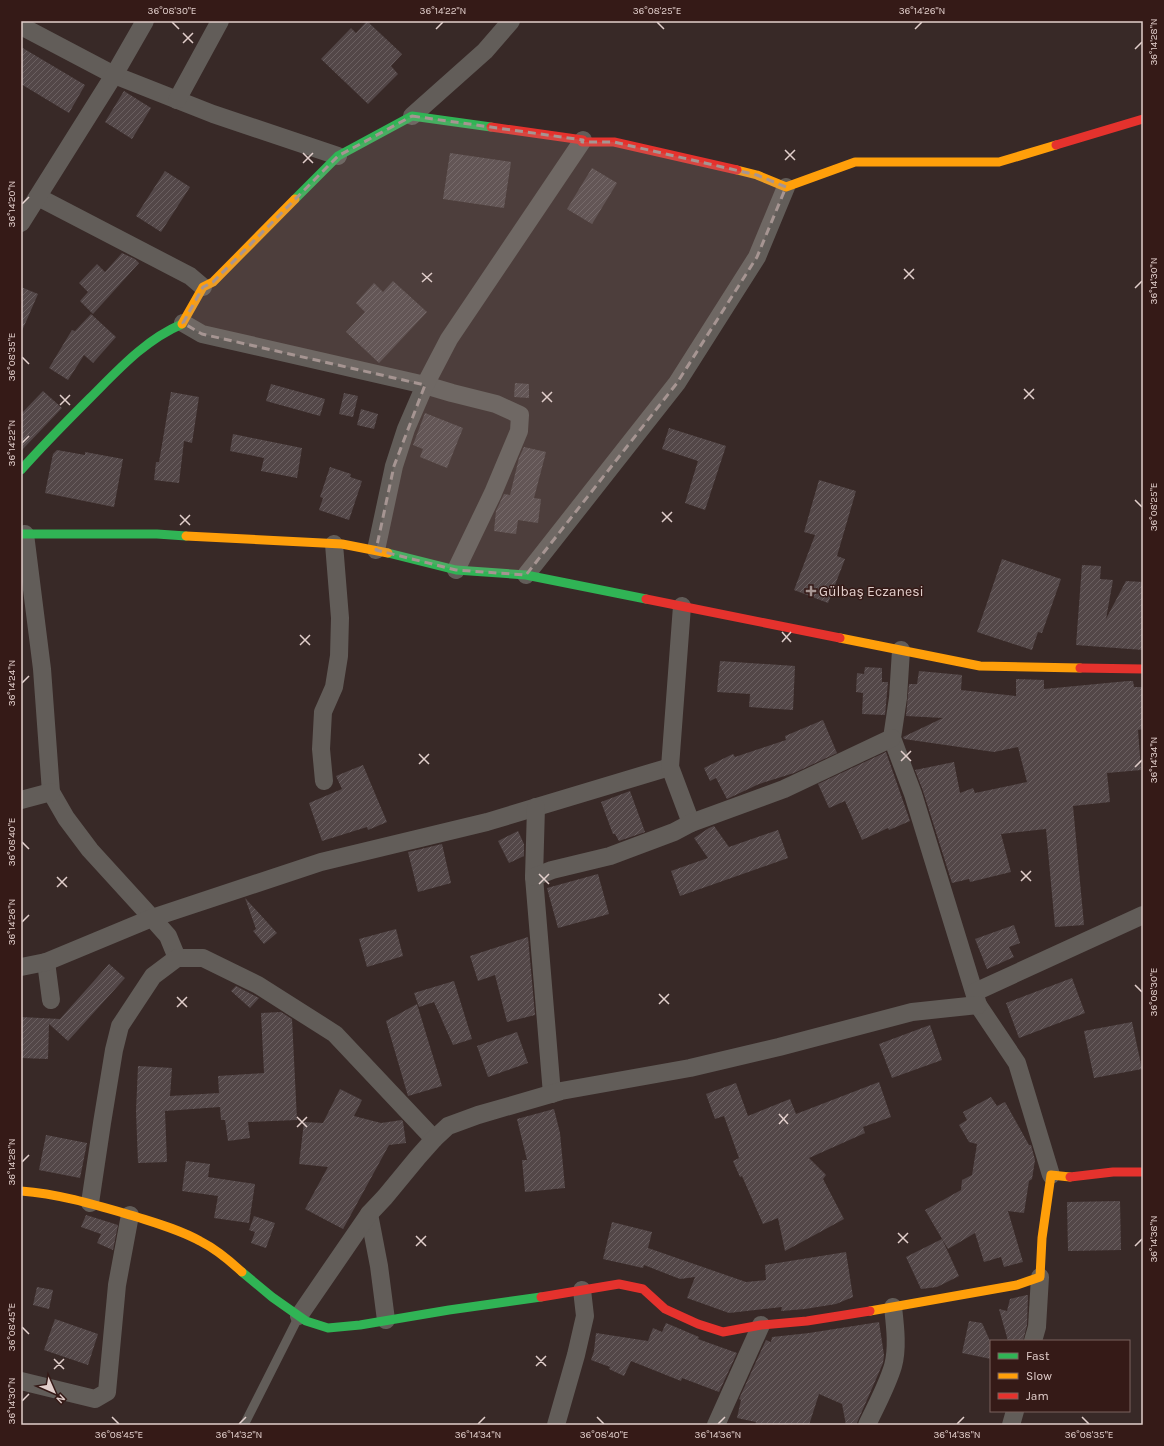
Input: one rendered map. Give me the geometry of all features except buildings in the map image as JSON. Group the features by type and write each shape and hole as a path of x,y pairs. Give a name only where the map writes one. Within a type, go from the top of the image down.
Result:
{"street":[{"path":"21,223 114,76 145,21"},
{"path":"177,100 220,21"},
{"path":"21,470 40,448 135,353 168,329 183,324 203,287 213,282 338,156 412,116 486,51 511,21"},
{"path":"21,26 114,76 213,114 338,156"},
{"path":"412,116 583,140 582,142 614,142 757,175 786,187 855,162 999,162 1143,119"},
{"path":"376,550 394,466 406,429 425,385 449,339 583,140"},
{"path":"526,575 677,383 757,257 786,187"},
{"path":"38,197 190,276 203,287"},
{"path":"183,324 202,334 425,385 496,404 520,415 519,431 493,493 456,570"},
{"path":"177,958 168,936 90,850 66,818 51,792 42,669 26,576 23,534 157,534 334,544 376,550 456,570 526,575 980,666 1143,669"},
{"path":"324,781 321,749 323,712 334,687 339,656 340,618 334,544"},
{"path":"682,606 670,767 691,823"},
{"path":"901,650 898,698 892,738 913,794 976,999 1017,1063 1051,1175 1042,1238 1037,1327 1033,1340"},
{"path":"534,878 552,870 610,856 674,832 691,823 784,789 892,738"},
{"path":"21,967 46,962 152,918 321,862 486,822 670,767"},
{"path":"21,800 51,792"},
{"path":"536,807 534,878 552,1094"},
{"path":"299,1316 369,1214 434,1139 448,1126 478,1115 552,1094 690,1068 780,1047 912,1012 976,999 1143,914"},
{"path":"90,1203 103,1116 120,1026 153,976 177,958 203,958 258,985 335,1034 434,1139"},
{"path":"46,962 51,1000"},
{"path":"1051,1175 1072,1177 1113,1172 1143,1172"},
{"path":"21,1190 45,1193 90,1203 178,1230 201,1241 225,1257 272,1297 306,1321 328,1328 360,1325 519,1301 619,1284 643,1289 665,1309 698,1324 723,1332 807,1321 893,1307 1017,1285 1040,1277"},
{"path":"369,1214 379,1266 386,1320"},
{"path":"21,1381 95,1399 107,1392 117,1284 130,1215"},
{"path":"556,1425 576,1355 585,1316 582,1290"},
{"path":"867,1425 885,1386 893,1364 896,1332 893,1307"},
{"path":"716,1425 761,1326"},
{"path":"1011,1425 1015,1412"}],"lane":[{"path":"244,1425 299,1316"}],"highlighted area":[{"path":"412,116 583,140 582,142 614,142 757,175 786,187 757,257 677,383 526,575 456,570 376,550 394,466 425,385 202,334 183,323 203,287 213,282 338,156"}],"traffic: fast":[{"path":"295,199 338,156 412,116 491,127"},
{"path":"21,470 111,376 133,356 156,338 182,324"},
{"path":"21,534 157,534 186,536"},
{"path":"388,553 456,570 526,575 646,599"},
{"path":"242,1272 272,1297 306,1321 328,1328 360,1325 449,1310 541,1297"}],"traffic: slow":[{"path":"737,170 757,175 786,187 855,162 999,162 1056,145"},
{"path":"182,324 203,287 213,282 295,199"},
{"path":"186,536 342,544 388,553"},
{"path":"840,638 980,666 1080,668"},
{"path":"870,1311 1017,1285 1040,1277 1042,1238 1051,1175 1070,1177"},
{"path":"21,1191 80,1201 137,1217 169,1228 192,1237 211,1248 242,1272"}],"traffic: jam":[{"path":"1056,145 1143,119"},
{"path":"491,127 583,140 582,142 614,142 737,170"},
{"path":"646,599 840,638"},
{"path":"1080,668 1143,669"},
{"path":"1070,1177 1113,1172 1143,1172"},
{"path":"541,1297 619,1284 643,1289 665,1309 698,1324 723,1332 761,1325 807,1321 870,1311"}],"place":[{"name":"Gülbaş Eczanesi","path":"811,591"}]}
